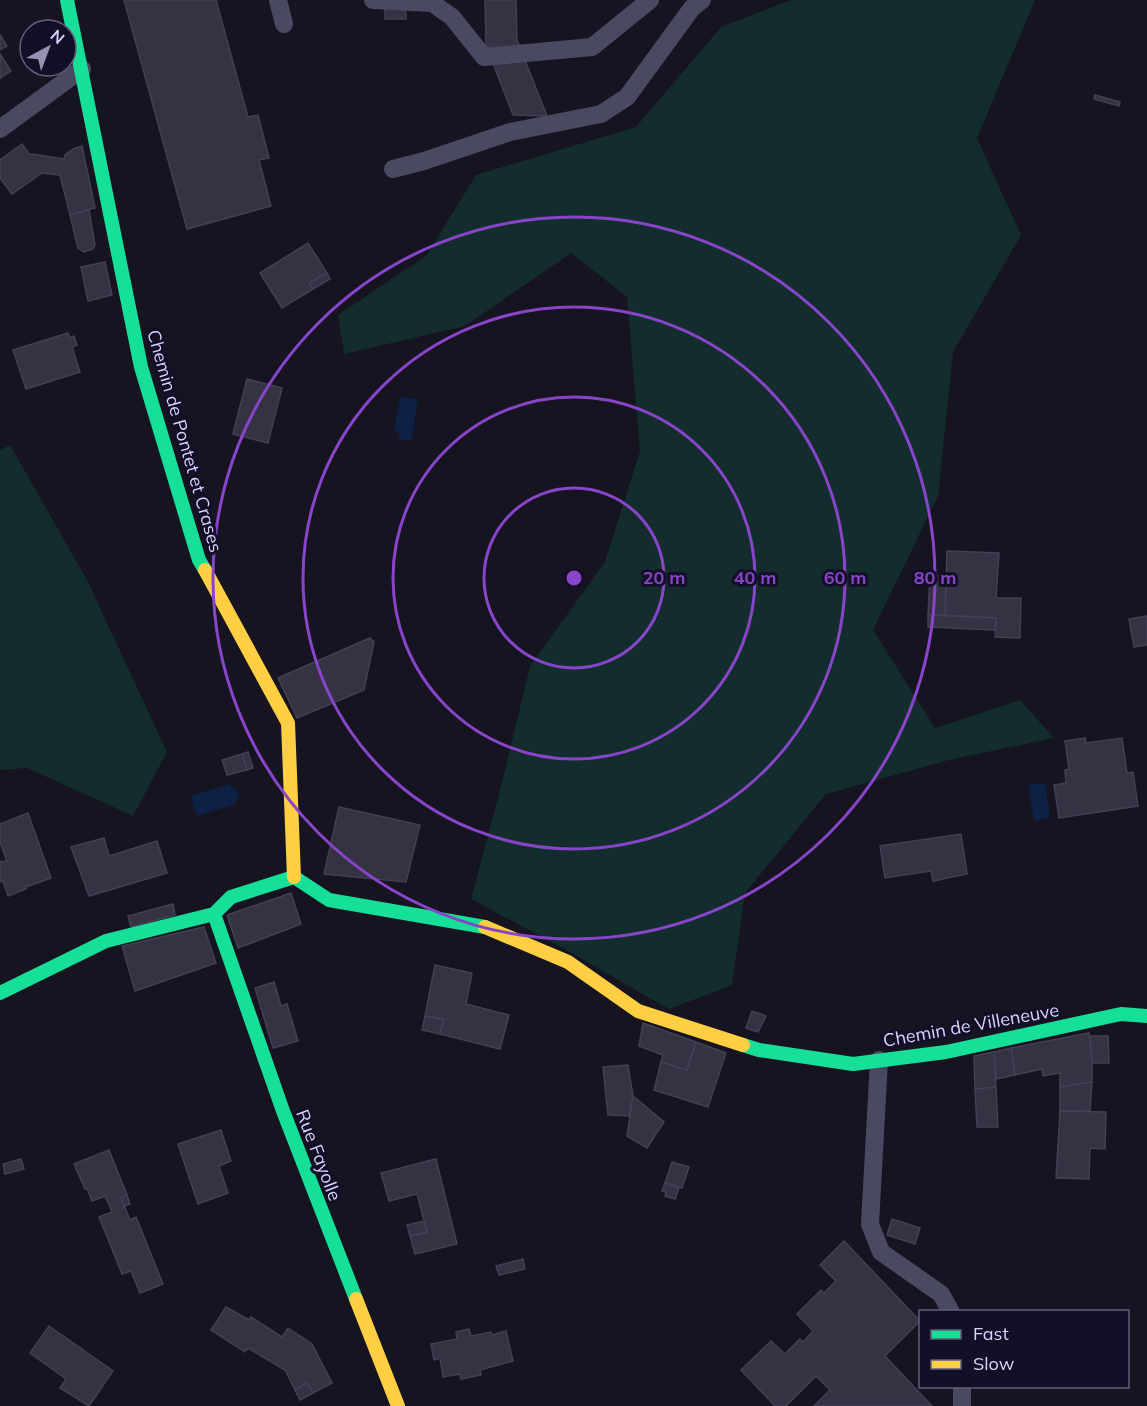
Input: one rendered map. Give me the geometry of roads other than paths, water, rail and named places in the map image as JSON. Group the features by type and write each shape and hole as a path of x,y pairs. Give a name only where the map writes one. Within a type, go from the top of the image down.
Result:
{"street":[{"name":"Chemin de Pontet et Crases","path":"67,0 141,367 199,560 288,723 294,877"},
{"path":"0,993 106,941 214,914 231,897 294,877"},
{"name":"Chemin de Villeneuve","path":"294,877 329,900 486,927 568,962 638,1011 759,1050 853,1064 946,1052 1121,1014 1147,1016"},
{"name":"Rue Fayolle","path":"214,914 282,1111 398,1406"}],"lane":[{"path":"278,0 284,24"},
{"path":"373,0 432,3 452,16 484,57 592,46 650,0"},
{"path":"393,169 510,132 601,114 627,97 692,8 702,0"},
{"path":"0,129 82,69"},
{"path":"879,1060 870,1224 881,1252 941,1294 950,1310"},
{"path":"962,1388 962,1406"}],"water":[{"path":"400,397 418,399 411,441 398,439 399,433 394,432"},
{"path":"1045,783 1050,818 1034,821 1028,785"},
{"path":"230,784 239,793 236,804 197,816 191,796"}]}
